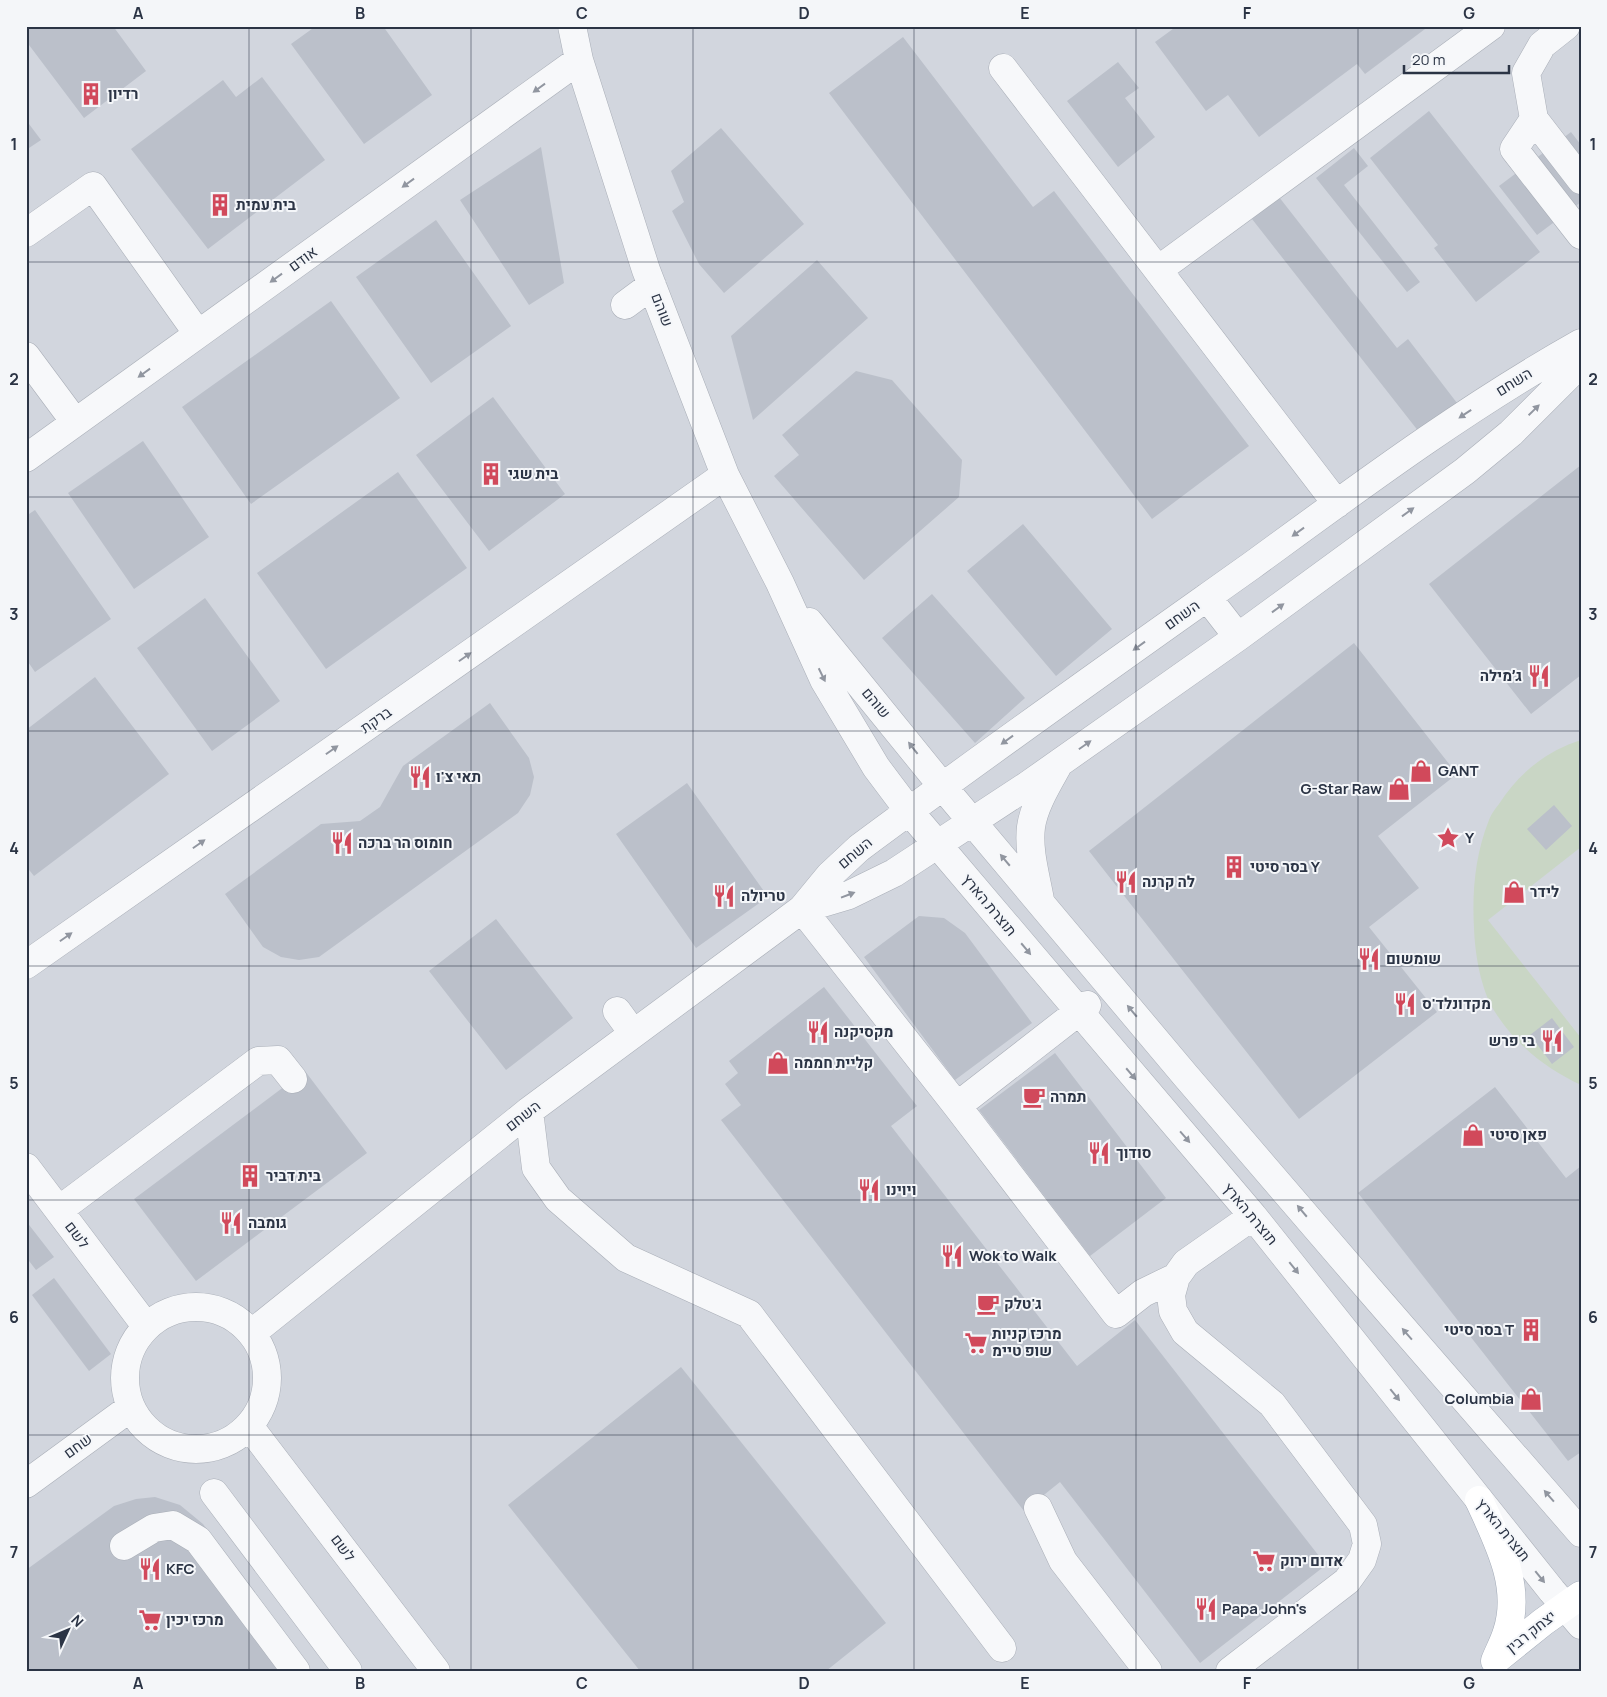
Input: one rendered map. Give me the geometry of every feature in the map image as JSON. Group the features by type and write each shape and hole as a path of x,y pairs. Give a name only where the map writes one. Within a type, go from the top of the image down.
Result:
{"main road":[{"path":"1479,1500 1501,1550 1511,1585 1511,1609 1507,1631 1489,1666"},
{"name":"יצחק רבין","path":"1489,1666 1575,1609"}],"street":[{"name":"שוהם","path":"572,26 579,60 652,285 725,475 780,583 824,680 876,767 909,812"},
{"path":"1158,270 1491,26"},
{"path":"1566,26 1542,45 1526,73 1534,119 1581,180"},
{"name":"אודם","path":"26,458 579,60"},
{"path":"1003,68 1337,504"},
{"path":"1534,119 1514,149 1581,236"},
{"path":"26,233 93,186 198,334"},
{"path":"625,306 652,285"},
{"name":"השחם","path":"252,1334 529,1111 802,909 830,875 859,848 1337,504 1499,391 1581,343"},
{"path":"26,356 75,422"},
{"name":"השחם","path":"802,909 849,895 894,873 973,823 1060,763 1238,637 1465,471 1511,433 1581,363"},
{"name":"ברקת","path":"26,965 725,475"},
{"name":"שוהם","path":"780,583 826,643 973,823"},
{"path":"1207,597 1238,637"},
{"path":"1041,904 1032,860 1031,827 1041,795 1060,763"},
{"name":"תוצרת הארץ","path":"909,812 1083,1008 1154,1100 1253,1216 1479,1500 1575,1609"},
{"path":"973,823 1186,1076 1581,1533"},
{"path":"802,909 957,1106 1116,1314 1143,1293 1176,1277"},
{"path":"957,1106 1083,1008"},
{"path":"617,1011 633,1034"},
{"path":"59,1210 258,1061 278,1060 293,1079"},
{"path":"1154,1100 1186,1076"},
{"path":"529,1111 536,1168 558,1199 626,1258 749,1314 1002,1648"},
{"name":"לשם","path":"26,1168 146,1326"},
{"path":"1230,1671 1347,1581 1362,1560 1367,1544 1363,1526 1272,1404 1185,1332 1173,1311 1171,1295 1176,1277 1186,1263 1253,1216"},
{"path":"185,1307 210,1307 233,1316 252,1334 264,1356 268,1381 262,1405 249,1426 230,1442 214,1448 189,1450 165,1443 145,1428 130,1408 126,1394 124,1369 131,1346 146,1326 161,1315 185,1307"},
{"name":"שחם","path":"26,1484 130,1408"},
{"name":"לשם","path":"249,1426 436,1671"},
{"path":"214,1493 348,1671"},
{"path":"1038,1508 1063,1560 1148,1671"},
{"path":"124,1546 154,1528 173,1525 198,1540 296,1671"}],"shaded area":[{"path":"26,26 1581,26 1581,1671 26,1671"}],"green space":[{"path":"1581,740 1581,847 1488,920 1581,1038 1581,1085 1544,1064 1533,1055 1512,1035 1495,1012 1482,983 1476,949 1473,914 1474,887 1480,847 1492,814 1524,773 1556,750"}],"building":[{"name":"רדיון","path":"31,26 113,26 146,71 84,118 26,41 26,30"},
{"path":"316,26 383,26 432,95 364,144 291,44"},
{"path":"1177,26 1429,26 1365,74 1357,64 1259,137 1228,95 1206,111 1155,42"},
{"path":"903,37 1033,207 1054,191 1249,446 1152,519 829,93"},
{"path":"1118,62 1139,88 1125,98 1155,137 1118,167 1067,101"},
{"name":"בית עמית","path":"262,77 325,160 208,249 131,149 223,80 236,97"},
{"path":"1429,111 1540,252 1476,302 1434,248 1438,245 1370,158"},
{"path":"26,120 41,140 26,150"},
{"path":"721,128 804,224 724,293 699,264 672,211 684,202 671,171"},
{"path":"1571,132 1581,145 1581,202 1537,235 1499,186"},
{"path":"541,147 564,283 529,305 460,200"},
{"path":"1354,148 1368,166 1344,185 1420,282 1407,292 1316,178"},
{"path":"1279,197 1397,348 1408,339 1457,403 1419,432 1252,219"},
{"path":"436,220 511,326 431,383 356,277"},
{"path":"817,260 868,318 753,420 731,336"},
{"path":"331,301 400,398 251,504 182,407"},
{"path":"856,371 892,380 962,460 959,497 864,580 774,476 799,455 782,435"},
{"name":"בית שגי","path":"493,397 565,494 489,551 416,455"},
{"path":"143,441 209,537 134,589 68,493"},
{"path":"1581,465 1581,675 1531,714 1429,584"},
{"path":"398,472 467,568 326,669 257,573"},
{"path":"35,510 111,619 35,672 26,659 26,516"},
{"path":"1023,524 1112,629 1056,676 967,571"},
{"path":"932,594 1025,698 975,743 882,638"},
{"path":"205,598 280,701 212,751 137,648"},
{"path":"1354,643 1457,774 1378,836 1419,888 1369,927 1437,1012 1299,1119 1089,851"},
{"path":"95,677 169,774 34,876 26,866 26,730"},
{"path":"490,703 529,758 534,777 530,795 518,813 319,957 299,960 281,957 263,947 225,894 321,824 360,821 380,807 403,766"},
{"path":"687,783 768,897 696,948 616,834"},
{"path":"1554,805 1572,826 1546,850 1527,829"},
{"path":"919,916 944,918 965,933 1032,1023 955,1080 864,957"},
{"path":"496,919 573,1018 506,1070 429,971"},
{"name":"מרכז קניות שופ טיימ","path":"824,987 917,1106 891,1126 1077,1366 1135,1320 1326,1565 1200,1663 1060,1482 1024,1511 721,1120 741,1105 725,1084 738,1073 729,1061"},
{"name":"בי פרש","path":"1552,1018 1574,1047 1552,1064 1530,1035"},
{"path":"1055,1053 1166,1198 1090,1256 979,1110"},
{"name":"בית דביר","path":"305,1071 367,1153 196,1281 134,1199"},
{"path":"1495,1087 1566,1178 1581,1166 1581,1452 1568,1461 1358,1193"},
{"path":"26,1221 54,1257 36,1270 26,1257"},
{"path":"54,1278 111,1354 89,1371 32,1295"},
{"path":"681,1367 886,1623 826,1671 640,1671 508,1505"},
{"name":"מרכז יכין","path":"155,1497 180,1505 203,1524 311,1671 26,1671 26,1570 114,1506 136,1499"}],"place":[{"name":"רדיון","path":"91,94"},
{"name":"בית עמית","path":"220,205"},
{"name":"בית שגי","path":"491,474"},
{"name":"ג׳מילה","path":"1539,676"},
{"name":"GANT","path":"1421,771"},
{"name":"תאי צ'ו","path":"420,777"},
{"name":"G-Star Raw","path":"1399,789"},
{"name":"Y","path":"1448,838"},
{"name":"חומוס הר ברכה","path":"342,843"},
{"name":"בסר סיטי Y","path":"1234,867"},
{"name":"לה קרנה","path":"1126,882"},
{"name":"לידר","path":"1514,892"},
{"name":"טריולה","path":"724,896"},
{"name":"שומשום","path":"1369,959"},
{"name":"מקדונלד'ס","path":"1405,1004"},
{"name":"מקסיקנה","path":"818,1032"},
{"name":"בי פרש","path":"1552,1041"},
{"name":"קליית חממה","path":"778,1063"},
{"name":"תמרה","path":"1034,1097"},
{"name":"פאן סיטי","path":"1473,1135"},
{"name":"סודוך","path":"1099,1153"},
{"name":"בית דביר","path":"250,1176"},
{"name":"ויוינו","path":"869,1190"},
{"name":"גומבה","path":"231,1223"},
{"name":"Wok to Walk","path":"952,1256"},
{"name":"ג'טלק","path":"988,1304"},
{"name":"בסר סיטי T","path":"1531,1330"},
{"name":"מרכז קניות שופ טיימ","path":"976,1343"},
{"name":"Columbia","path":"1531,1399"},
{"name":"אדום ירוק","path":"1264,1561"},
{"name":"KFC","path":"150,1569"},
{"name":"Papa John's","path":"1206,1609"},
{"name":"מרכז יכין","path":"150,1620"}]}
